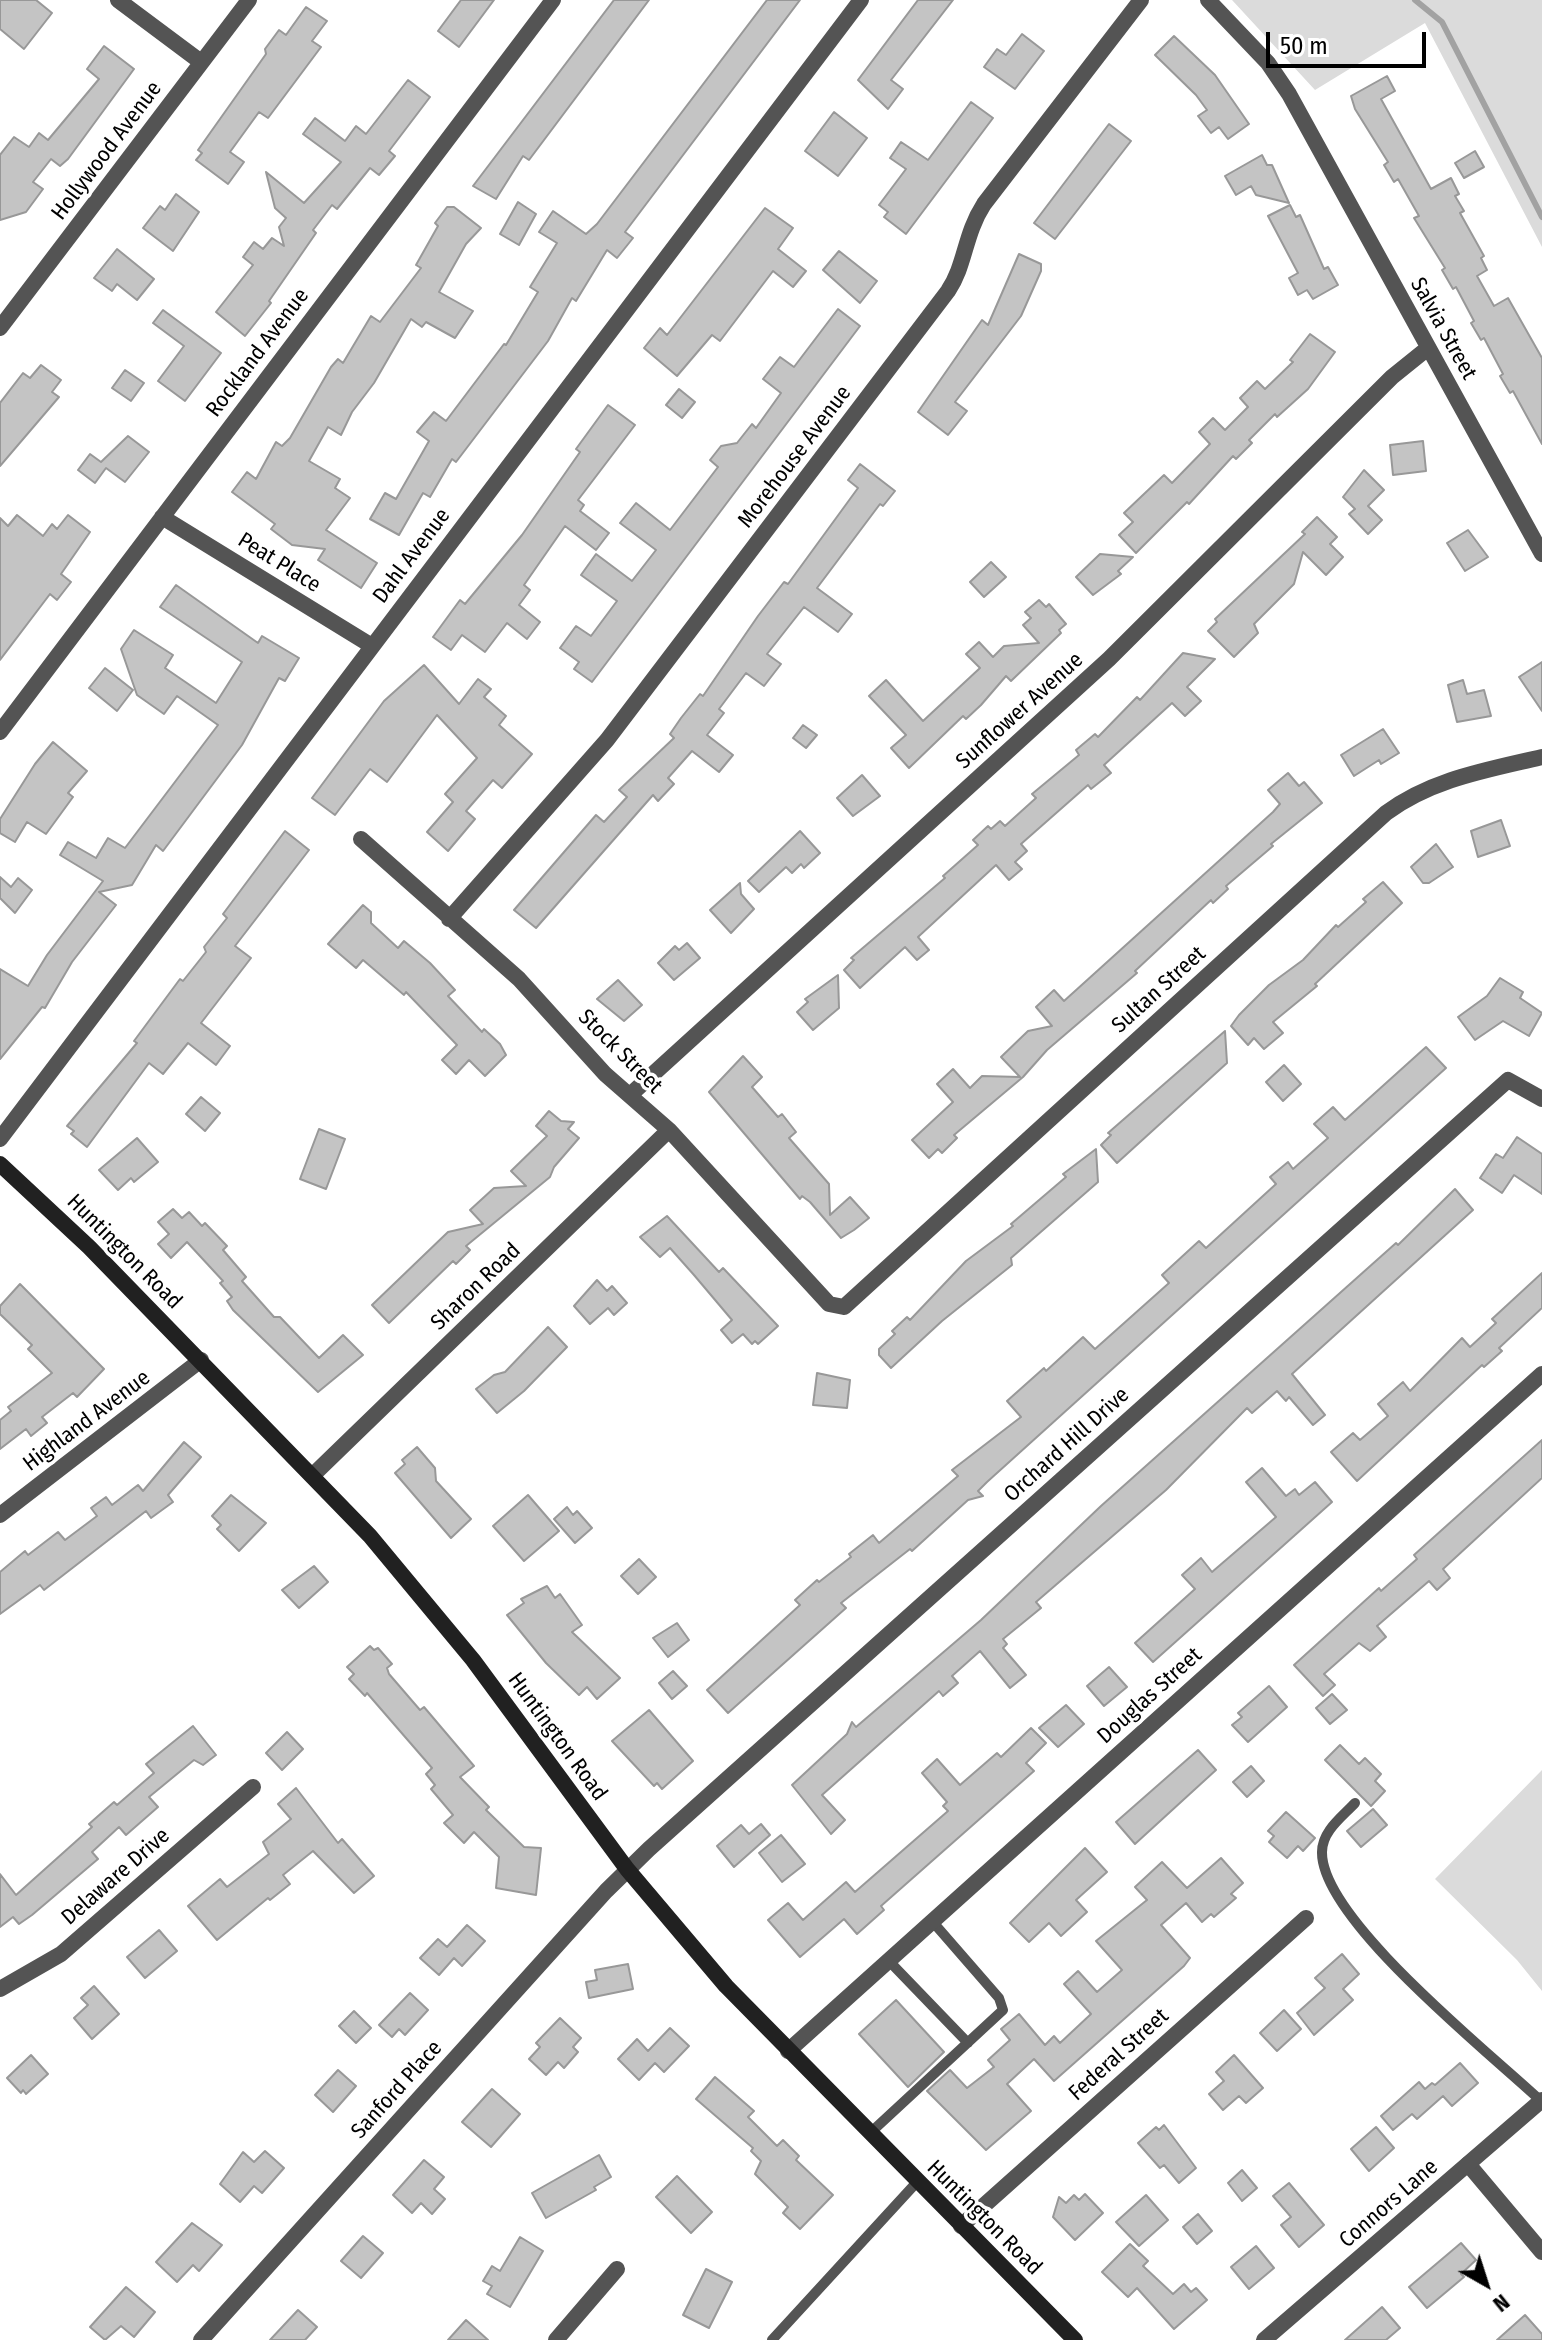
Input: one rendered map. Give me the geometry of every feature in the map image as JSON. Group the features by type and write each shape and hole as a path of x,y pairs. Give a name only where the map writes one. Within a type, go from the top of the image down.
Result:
{"main road":[{"name":"Huntington Road","path":"0,1164 78,1236 313,1475 422,1595 627,1869 788,2051 1075,2340"}],"street":[{"path":"118,0 201,62"},
{"name":"Hollywood Avenue","path":"0,328 249,0"},
{"name":"Rockland Avenue","path":"0,732 553,0"},
{"name":"Dahl Avenue","path":"0,1139 861,0"},
{"name":"Morehouse Avenue","path":"449,919 607,740 939,304 959,275 967,236 984,204 1141,0"},
{"name":"Salvia Street","path":"1208,0 1268,63 1542,554"},
{"name":"Sunflower Avenue","path":"630,1095 1109,659 1392,377 1428,348"},
{"name":"Peat Place","path":"162,517 372,646"},
{"name":"Sultan Street","path":"836,1307 852,1300 1386,813 1413,796 1451,779 1542,757"},
{"name":"Stock Street","path":"361,839 519,979 605,1074 669,1130 829,1304 836,1307"},
{"name":"Orchard Hill Drive","path":"627,1869 1508,1080 1542,1099"},
{"name":"Sharon Road","path":"313,1475 669,1130"},
{"name":"Highland Avenue","path":"0,1515 201,1360"},
{"name":"Douglas Street","path":"788,2051 1542,1374"},
{"name":"Delaware Drive","path":"0,1989 61,1954 253,1787"},
{"name":"Sanford Place","path":"201,2340 627,1869"},
{"name":"Federal Street","path":"961,2226 1306,1918"},
{"name":"Connors Lane","path":"1264,2340 1542,2101"},
{"path":"1468,2164 1542,2252"},
{"path":"556,2340 617,2269"}],"lane":[{"path":"1355,1803 1332,1826 1323,1842 1323,1865 1337,1901 1379,1951 1542,2101"},
{"path":"869,2134 1003,2010 999,1998 932,1921"},
{"path":"888,1960 968,2043"},
{"path":"772,2340 917,2182"}],"shaded area":[{"path":"1232,0 1542,0 1542,247 1425,23 1315,90"},
{"path":"1542,1770 1542,1991 1517,1960 1435,1879"}],"building":[{"path":"0,0 36,0 52,13 24,49 0,29"},
{"path":"461,0 494,0 459,47 438,31"},
{"path":"614,0 649,0 529,160 523,156 496,199 473,186"},
{"path":"767,0 800,0 625,232 633,238 617,258 607,250 576,301 572,298 548,341 456,462 452,459 430,497 423,493 399,535 370,519 385,493 396,499 429,441 417,432 434,412 446,421 506,345 538,292 530,287 557,243 539,232 553,211 586,234 597,224"},
{"path":"918,0 953,0 891,80 903,89 888,109 858,80"},
{"path":"306,7 327,21 312,41 321,47 268,118 259,112 230,152 244,162 228,184 196,160 202,153 198,150 266,54 265,49 279,30 286,35"},
{"path":"1022,34 1044,51 1015,89 984,67 997,49 1006,55"},
{"path":"1174,36 1215,75 1249,124 1228,139 1219,127 1211,133 1198,116 1207,110 1155,55"},
{"path":"104,46 134,69 68,159 60,166 51,159 33,182 43,189 26,212 0,220 0,155 14,137 29,147 39,133 48,140 99,79 87,69"},
{"path":"1387,76 1395,91 1381,99 1431,189 1451,178 1459,194 1455,196 1464,211 1460,213 1484,256 1481,258 1487,270 1477,276 1494,306 1508,298 1542,358 1542,444 1513,391 1510,393 1500,376 1503,374 1484,338 1481,340 1471,323 1474,321 1456,287 1453,289 1442,270 1445,268 1414,218 1419,216 1398,179 1394,182 1384,165 1388,162 1355,109 1351,96"},
{"path":"408,80 430,97 389,151 395,156 379,175 370,168 337,209 332,205 313,230 316,233 269,301 271,303 245,336 216,312 253,265 243,257 254,242 263,249 272,238 284,246 279,227 286,218 275,208 266,172 304,203 341,162 303,134 315,118 345,141 356,126 366,134"},
{"path":"971,102 993,118 906,234 884,217 888,212 879,205 906,169 890,158 901,142 928,160"},
{"path":"834,112 867,138 838,176 805,151"},
{"path":"1109,124 1131,141 1055,239 1034,223"},
{"path":"1475,151 1484,167 1464,178 1455,163"},
{"path":"1262,155 1267,165 1272,165 1289,203 1256,195 1251,186 1236,195 1225,176"},
{"path":"176,194 199,212 173,251 143,228 160,206 165,210"},
{"path":"518,202 536,214 519,245 500,234"},
{"path":"1290,205 1296,217 1300,215 1324,269 1328,267 1338,285 1313,299 1307,290 1298,295 1289,278 1298,273 1268,216"},
{"path":"447,207 454,207 481,228 466,244 439,292 473,311 455,338 426,322 422,327 411,319 374,383 352,412 341,435 328,427 309,461 340,479 335,488 350,498 326,530 377,563 361,588 318,560 325,549 292,545 271,529 275,524 232,492 247,472 256,479 276,442 282,446 290,438 331,367 338,359 343,363 371,316 380,322 421,268 416,265 438,226 435,223"},
{"path":"765,208 793,228 778,249 806,271 793,287 773,271 720,341 712,335 677,376 644,348 660,328 667,335"},
{"path":"117,249 154,279 137,300 117,284 112,291 94,278"},
{"path":"839,251 877,281 860,303 823,270"},
{"path":"1019,254 1041,264 1041,271 1021,316 955,402 967,411 948,435 918,412 982,320 988,325"},
{"path":"838,309 860,326 592,682 574,669 579,662 560,648 576,626 591,636 617,601 581,575 596,554 632,581 656,550 620,523 636,503 670,530 718,467 710,460 721,446 737,443 752,424 756,428 781,393 763,379 780,357 794,367"},
{"path":"163,310 221,353 185,401 158,381 184,346 153,323"},
{"path":"1310,334 1335,352 1308,389 1277,417 1275,414 1249,440 1252,443 1236,459 1233,456 1189,504 1187,502 1136,553 1119,535 1133,522 1124,513 1164,475 1172,483 1210,444 1199,432 1213,418 1225,430 1248,407 1240,398 1257,381 1265,389 1293,362 1290,360"},
{"path":"41,365 61,380 52,392 59,397 0,466 0,403 23,373 30,378"},
{"path":"125,370 144,383 131,401 112,388"},
{"path":"679,389 695,402 682,418 666,405"},
{"path":"608,405 635,425 578,500 584,505 580,511 609,533 596,550 565,526 524,585 530,590 519,605 540,622 527,639 507,623 485,652 462,635 451,650 433,637 460,600 465,604 522,535 580,452 576,449"},
{"path":"128,436 149,452 125,482 106,468 95,483 78,470 90,454 101,462"},
{"path":"1423,441 1426,471 1393,475 1390,445"},
{"path":"860,464 895,491 883,506 880,504 817,588 852,614 838,632 804,607 767,654 781,664 764,686 746,673 719,709 724,713 707,735 733,755 719,772 692,751 668,778 674,784 658,801 653,795 536,928 514,910 596,815 604,822 627,797 619,790 674,738 670,734 681,718 700,694 703,696 758,616 784,582 788,584 858,488 848,480"},
{"path":"1364,470 1384,490 1368,506 1382,520 1368,534 1349,514 1355,509 1343,497"},
{"path":"17,515 43,536 52,524 57,529 68,515 90,532 61,574 71,582 57,600 50,594 0,660 0,518 8,526"},
{"path":"1317,517 1337,537 1330,544 1343,557 1326,575 1303,552 1294,584 1254,624 1258,633 1234,657 1208,631 1217,622 1215,619 1305,534 1302,532"},
{"path":"1468,530 1488,557 1465,571 1447,543"},
{"path":"1100,554 1133,557 1118,571 1121,574 1093,595 1076,577"},
{"path":"991,562 1006,577 984,597 970,582"},
{"path":"176,585 258,643 262,636 299,658 285,681 279,678 242,745 163,851 156,845 132,885 99,892 116,905 72,962 45,1008 42,1007 0,1059 0,969 28,986 47,955 103,881 60,855 68,842 96,858 108,838 125,848 218,725 177,696 164,714 137,695 121,649 134,630 173,655 165,668 216,703 242,662 160,607"},
{"path":"1039,600 1046,607 1049,604 1066,624 1059,630 1061,633 1011,681 1006,676 981,705 966,719 963,716 909,768 891,748 906,735 869,696 886,680 923,721 980,668 966,654 979,642 993,657 1004,646 1039,643 1023,625 1031,618 1025,612"},
{"path":"1183,653 1215,659 1187,687 1201,701 1185,716 1172,703 1104,765 1111,773 1091,789 1088,785 1021,844 1027,851 1015,862 1022,869 1009,880 996,865 918,937 929,950 917,960 905,947 860,988 844,970 854,960 851,958 945,878 943,876 978,845 973,840 988,826 991,829 1000,821 1005,826 1036,798 1032,794 1079,755 1076,750 1095,734 1098,737 1137,697 1140,700"},
{"path":"1542,662 1542,711 1519,677"},
{"path":"424,665 459,704 478,679 491,689 484,697 506,716 499,725 532,754 502,788 493,780 466,811 475,819 448,851 427,832 453,802 445,794 477,758 437,715 387,782 370,769 335,815 312,798 384,701"},
{"path":"105,668 133,690 117,711 89,688"},
{"path":"1463,680 1467,694 1484,690 1491,716 1457,722 1448,685"},
{"path":"803,725 817,735 806,748 793,738"},
{"path":"1383,729 1399,753 1381,764 1379,760 1354,776 1341,755"},
{"path":"53,742 87,771 68,793 73,797 46,834 27,822 15,842 0,833 0,819"},
{"path":"1288,773 1299,786 1304,782 1322,803 1271,844 1273,846 1226,886 1228,889 1213,903 1211,900 1135,971 1137,973 1047,1050 1023,1077 954,1135 957,1138 942,1153 938,1149 929,1158 912,1140 953,1102 937,1084 953,1069 970,1088 982,1076 1020,1077 1001,1057 1028,1031 1052,1026 1036,1007 1054,990 1064,1001 1273,812 1280,804 1268,790"},
{"path":"862,775 880,796 853,816 837,798"},
{"path":"1501,820 1510,846 1478,857 1471,831"},
{"path":"285,831 309,850 235,946 251,958 201,1023 230,1046 216,1065 188,1043 163,1074 149,1063 87,1147 71,1134 74,1131 67,1126 137,1043 134,1041 180,979 183,981 206,952 204,947 227,918 223,914"},
{"path":"800,831 820,853 804,868 801,864 792,873 786,867 759,892 748,881"},
{"path":"1436,844 1453,867 1429,883 1423,883 1411,867"},
{"path":"0,877 11,887 18,878 32,890 15,913 0,898"},
{"path":"1383,882 1402,903 1315,984 1317,986 1273,1022 1283,1033 1264,1049 1254,1038 1248,1045 1231,1026 1239,1015 1269,985 1303,960 1336,925 1338,927 1366,902 1363,899"},
{"path":"740,883 741,894 754,909 731,933 710,910"},
{"path":"363,905 371,912 371,923 398,948 404,941 430,963 455,990 448,996 482,1032 484,1029 500,1044 506,1055 485,1076 469,1060 456,1074 442,1060 457,1045 406,992 404,995 363,960 356,968 328,944"},
{"path":"687,943 700,958 674,980 658,963 675,946 679,950"},
{"path":"838,975 839,1008 813,1030 797,1012 808,1002 805,999"},
{"path":"1500,978 1523,992 1520,998 1542,1013 1529,1036 1503,1021 1475,1040 1458,1017 1487,996"},
{"path":"618,980 642,1005 624,1021 597,999"},
{"path":"1225,1031 1227,1063 1117,1163 1101,1145 1111,1135 1108,1133"},
{"path":"1426,1047 1446,1068 987,1482 978,1491 983,1496 968,1500 912,1551 910,1549 841,1603 846,1608 728,1713 707,1690 800,1605 795,1600 817,1580 819,1582 851,1557 849,1554 873,1535 879,1543 958,1476 952,1470 1021,1417 1007,1401 1083,1337 1095,1349 1169,1283 1162,1275 1199,1241 1206,1248 1276,1184 1270,1177 1288,1162 1293,1169 1328,1138 1314,1124 1333,1107 1345,1120"},
{"path":"743,1056 762,1077 752,1087 778,1117 782,1114 796,1132 789,1138 829,1184 830,1215 850,1197 869,1218 841,1238 810,1202 802,1196 800,1199 709,1092"},
{"path":"1284,1065 1301,1084 1283,1101 1266,1082"},
{"path":"201,1097 220,1113 205,1131 186,1114"},
{"path":"549,1111 561,1121 574,1122 568,1129 579,1138 554,1167 550,1177 466,1246 470,1250 456,1264 453,1261 389,1323 372,1305 448,1232 483,1224 470,1210 494,1188 526,1186 511,1171 547,1136 536,1126"},
{"path":"319,1129 345,1139 326,1189 300,1179"},
{"path":"1517,1137 1542,1154 1542,1194 1514,1175 1502,1193 1480,1178 1496,1154 1503,1158"},
{"path":"137,1138 158,1162 134,1182 131,1178 118,1190 99,1170"},
{"path":"1096,1149 1098,1182 1011,1258 1012,1265 942,1321 891,1368 879,1355 879,1349 895,1334 892,1331 907,1317 910,1320 966,1261 1013,1226 1011,1224 1066,1177 1063,1174"},
{"path":"1455,1189 1473,1210 1292,1374 1325,1415 1313,1425 1289,1397 1286,1401 1277,1391 1252,1413 1247,1408 1166,1490 1036,1602 1041,1608 1003,1639 1007,1644 1003,1648 1026,1675 1010,1688 980,1651 952,1676 958,1683 943,1696 939,1691 822,1795 845,1820 831,1834 792,1785 847,1734 852,1722 856,1727 981,1620 1101,1506 1396,1243 1398,1245"},
{"path":"173,1209 182,1218 189,1212 202,1226 205,1223 227,1246 223,1250 246,1277 242,1281 274,1317 280,1317 319,1358 343,1335 363,1355 318,1392 233,1310 227,1301 232,1297 220,1283 223,1281 187,1242 171,1258 158,1244 169,1234 158,1222"},
{"path":"667,1216 719,1272 723,1268 778,1326 758,1344 755,1341 752,1344 743,1334 732,1343 721,1330 732,1320 694,1275 670,1248 660,1257 640,1237"},
{"path":"1542,1273 1542,1308 1499,1348 1502,1351 1484,1367 1482,1365 1357,1481 1331,1452 1353,1433 1360,1440 1388,1416 1378,1404 1403,1382 1410,1391 1462,1338 1470,1347 1496,1323 1492,1319"},
{"path":"597,1280 607,1291 612,1286 627,1303 614,1315 608,1308 590,1324 574,1306"},
{"path":"20,1284 104,1369 77,1397 73,1393 42,1417 47,1423 31,1436 26,1429 0,1449 0,1420 11,1411 8,1407 52,1373 28,1349 32,1345 0,1314 0,1306"},
{"path":"548,1327 567,1347 524,1391 497,1413 476,1389 494,1375 505,1372"},
{"path":"817,1373 850,1380 847,1408 813,1405"},
{"path":"1542,1440 1542,1478 1443,1569 1450,1578 1437,1590 1429,1581 1377,1626 1386,1637 1370,1651 1359,1643 1324,1674 1335,1685 1323,1696 1294,1665 1379,1588 1381,1591 1417,1559 1414,1555"},
{"path":"184,1442 201,1457 168,1495 173,1502 151,1518 146,1511 44,1590 40,1585 0,1614 0,1572 25,1551 28,1555 58,1532 65,1540 97,1516 91,1508 106,1497 112,1505 138,1485 143,1491"},
{"path":"417,1447 435,1468 436,1481 471,1519 451,1538 395,1473 405,1464 402,1460"},
{"path":"1262,1468 1286,1496 1295,1489 1299,1495 1315,1482 1332,1502 1153,1662 1135,1643 1195,1589 1182,1575 1201,1558 1212,1572 1276,1517 1246,1482"},
{"path":"231,1495 266,1523 239,1551 217,1529 221,1525 212,1516"},
{"path":"528,1495 559,1531 524,1561 493,1526"},
{"path":"567,1507 573,1515 577,1511 592,1528 575,1543 554,1519"},
{"path":"639,1559 656,1577 638,1594 621,1576"},
{"path":"314,1566 328,1582 299,1608 282,1590"},
{"path":"547,1586 555,1598 560,1594 582,1625 572,1632 620,1678 597,1699 587,1687 579,1695 546,1663 507,1615 524,1603 521,1599"},
{"path":"677,1623 689,1640 668,1657 653,1638"},
{"path":"370,1646 374,1650 378,1648 392,1664 387,1668 389,1674 420,1710 424,1707 474,1766 460,1777 489,1807 486,1810 524,1847 541,1848 536,1895 496,1888 499,1857 474,1832 464,1843 444,1823 453,1815 431,1789 435,1785 426,1774 432,1768 367,1693 365,1696 349,1679 354,1674 347,1667"},
{"path":"1109,1667 1127,1687 1104,1706 1087,1686"},
{"path":"673,1671 687,1686 672,1699 659,1683"},
{"path":"1269,1686 1287,1707 1248,1742 1232,1725 1242,1717 1238,1713"},
{"path":"1332,1694 1347,1710 1330,1724 1316,1708"},
{"path":"1066,1705 1084,1724 1058,1747 1039,1728"},
{"path":"649,1710 693,1761 662,1789 657,1783 654,1786 612,1741"},
{"path":"193,1726 216,1755 203,1765 194,1760 149,1797 158,1807 126,1835 119,1827 92,1852 98,1859 32,1915 19,1924 13,1917 0,1927 0,1874 16,1895 92,1827 89,1824 154,1773 146,1764"},
{"path":"1031,1728 1046,1743 1026,1763 1034,1771 881,1906 884,1910 857,1934 844,1919 800,1957 768,1920 788,1903 803,1920 846,1882 855,1892 948,1811 943,1806 947,1802 922,1773 937,1759 960,1785 997,1753 1001,1757"},
{"path":"287,1732 303,1749 282,1770 266,1753"},
{"path":"1340,1745 1359,1764 1365,1758 1381,1774 1375,1781 1385,1791 1371,1806 1325,1760"},
{"path":"1198,1750 1216,1770 1135,1844 1116,1822"},
{"path":"1251,1766 1264,1781 1247,1797 1233,1782"},
{"path":"296,1788 338,1843 342,1839 374,1876 354,1893 313,1851 283,1875 290,1884 217,1940 188,1906 220,1879 227,1887 269,1854 263,1842 291,1819 278,1804"},
{"path":"1373,1809 1387,1825 1361,1847 1347,1831"},
{"path":"1286,1812 1315,1838 1303,1851 1298,1846 1287,1858 1269,1842 1274,1836 1268,1831"},
{"path":"761,1824 770,1835 734,1867 717,1846 741,1825 749,1834"},
{"path":"781,1835 805,1864 782,1882 759,1853"},
{"path":"1085,1848 1107,1872 1076,1900 1087,1912 1061,1936 1049,1923 1029,1942 1010,1923"},
{"path":"1221,1858 1243,1883 1231,1894 1236,1898 1214,1917 1211,1914 1202,1922 1186,1903 1161,1925 1190,1958 1184,1966 1054,2081 1034,2059 1007,2084 1031,2111 986,2150 927,2091 950,2070 967,2088 994,2067 988,2060 1010,2040 1001,2029 1019,2014 1045,2045 1054,2036 1060,2043 1091,2014 1064,1984 1078,1971 1097,1992 1122,1970 1096,1941 1147,1900 1135,1887 1162,1862 1187,1888"},
{"path":"467,1925 485,1941 462,1966 454,1958 439,1975 420,1958 438,1939 447,1947"},
{"path":"159,1930 177,1951 145,1978 127,1957"},
{"path":"1342,1954 1359,1974 1343,1989 1353,2000 1314,2035 1297,2013 1325,1988 1315,1978"},
{"path":"628,1964 633,1989 589,1998 586,1982 597,1980 595,1970"},
{"path":"94,1986 119,2014 92,2039 74,2018 88,2005 81,1998"},
{"path":"410,1993 428,2010 405,2035 399,2029 392,2037 379,2025"},
{"path":"896,2000 944,2052 908,2087 859,2034"},
{"path":"1284,2010 1301,2029 1277,2051 1260,2033"},
{"path":"354,2011 371,2028 356,2043 339,2026"},
{"path":"560,2018 581,2038 573,2047 578,2052 564,2068 558,2062 546,2075 529,2059 540,2047 536,2043"},
{"path":"670,2028 689,2046 664,2072 655,2063 639,2080 618,2059 637,2039 648,2051"},
{"path":"31,2055 48,2074 26,2094 23,2090 21,2093 7,2078"},
{"path":"1234,2055 1263,2088 1246,2103 1239,2096 1223,2110 1209,2094 1224,2081 1216,2072"},
{"path":"1460,2063 1478,2083 1452,2106 1443,2096 1417,2119 1412,2114 1393,2130 1381,2116 1419,2082 1425,2089 1432,2083 1435,2085"},
{"path":"338,2070 356,2086 333,2112 315,2095"},
{"path":"715,2077 754,2111 748,2117 777,2146 783,2140 799,2156 796,2160 833,2195 800,2229 783,2213 788,2207 755,2174 761,2161 751,2151 753,2148 696,2099"},
{"path":"492,2089 520,2114 491,2147 462,2122"},
{"path":"1164,2125 1196,2168 1179,2183 1164,2165 1160,2168 1138,2143 1156,2127 1159,2130"},
{"path":"1376,2127 1394,2148 1369,2171 1351,2149"},
{"path":"265,2151 284,2168 262,2193 254,2186 240,2202 220,2184 243,2152 254,2162"},
{"path":"599,2155 611,2177 594,2187 596,2190 546,2218 532,2193"},
{"path":"424,2160 444,2177 434,2189 445,2199 432,2214 421,2203 412,2213 393,2195"},
{"path":"1242,2170 1257,2188 1242,2201 1228,2183"},
{"path":"677,2176 712,2212 691,2233 656,2197"},
{"path":"1289,2183 1324,2225 1299,2247 1281,2225 1291,2217 1273,2196"},
{"path":"1085,2194 1103,2213 1075,2240 1053,2217 1059,2197 1066,2203 1074,2195 1079,2200"},
{"path":"1146,2195 1168,2220 1139,2246 1116,2222"},
{"path":"1198,2214 1212,2231 1197,2244 1183,2227"},
{"path":"192,2223 222,2245 199,2271 193,2265 177,2282 156,2262"},
{"path":"363,2236 383,2253 361,2278 341,2261"},
{"path":"520,2237 543,2251 510,2307 487,2294 492,2286 483,2281 492,2266 500,2271"},
{"path":"1461,2243 1476,2260 1461,2274 1464,2277 1427,2308 1409,2287"},
{"path":"1130,2244 1148,2261 1143,2266 1173,2294 1184,2284 1191,2292 1196,2288 1207,2300 1174,2329 1137,2288 1128,2297 1102,2272"},
{"path":"1256,2246 1274,2268 1249,2289 1231,2267"},
{"path":"706,2269 732,2282 709,2328 683,2315"},
{"path":"126,2287 155,2312 134,2337 121,2326 105,2340 90,2327"},
{"path":"1382,2307 1400,2328 1386,2340 1345,2340"},
{"path":"298,2310 317,2327 305,2340 270,2340"},
{"path":"1525,2315 1542,2334 1542,2340 1497,2340"},
{"path":"466,2320 488,2340 448,2340"}],"waterway":[{"path":"1415,0 1442,22 1542,217"}]}
